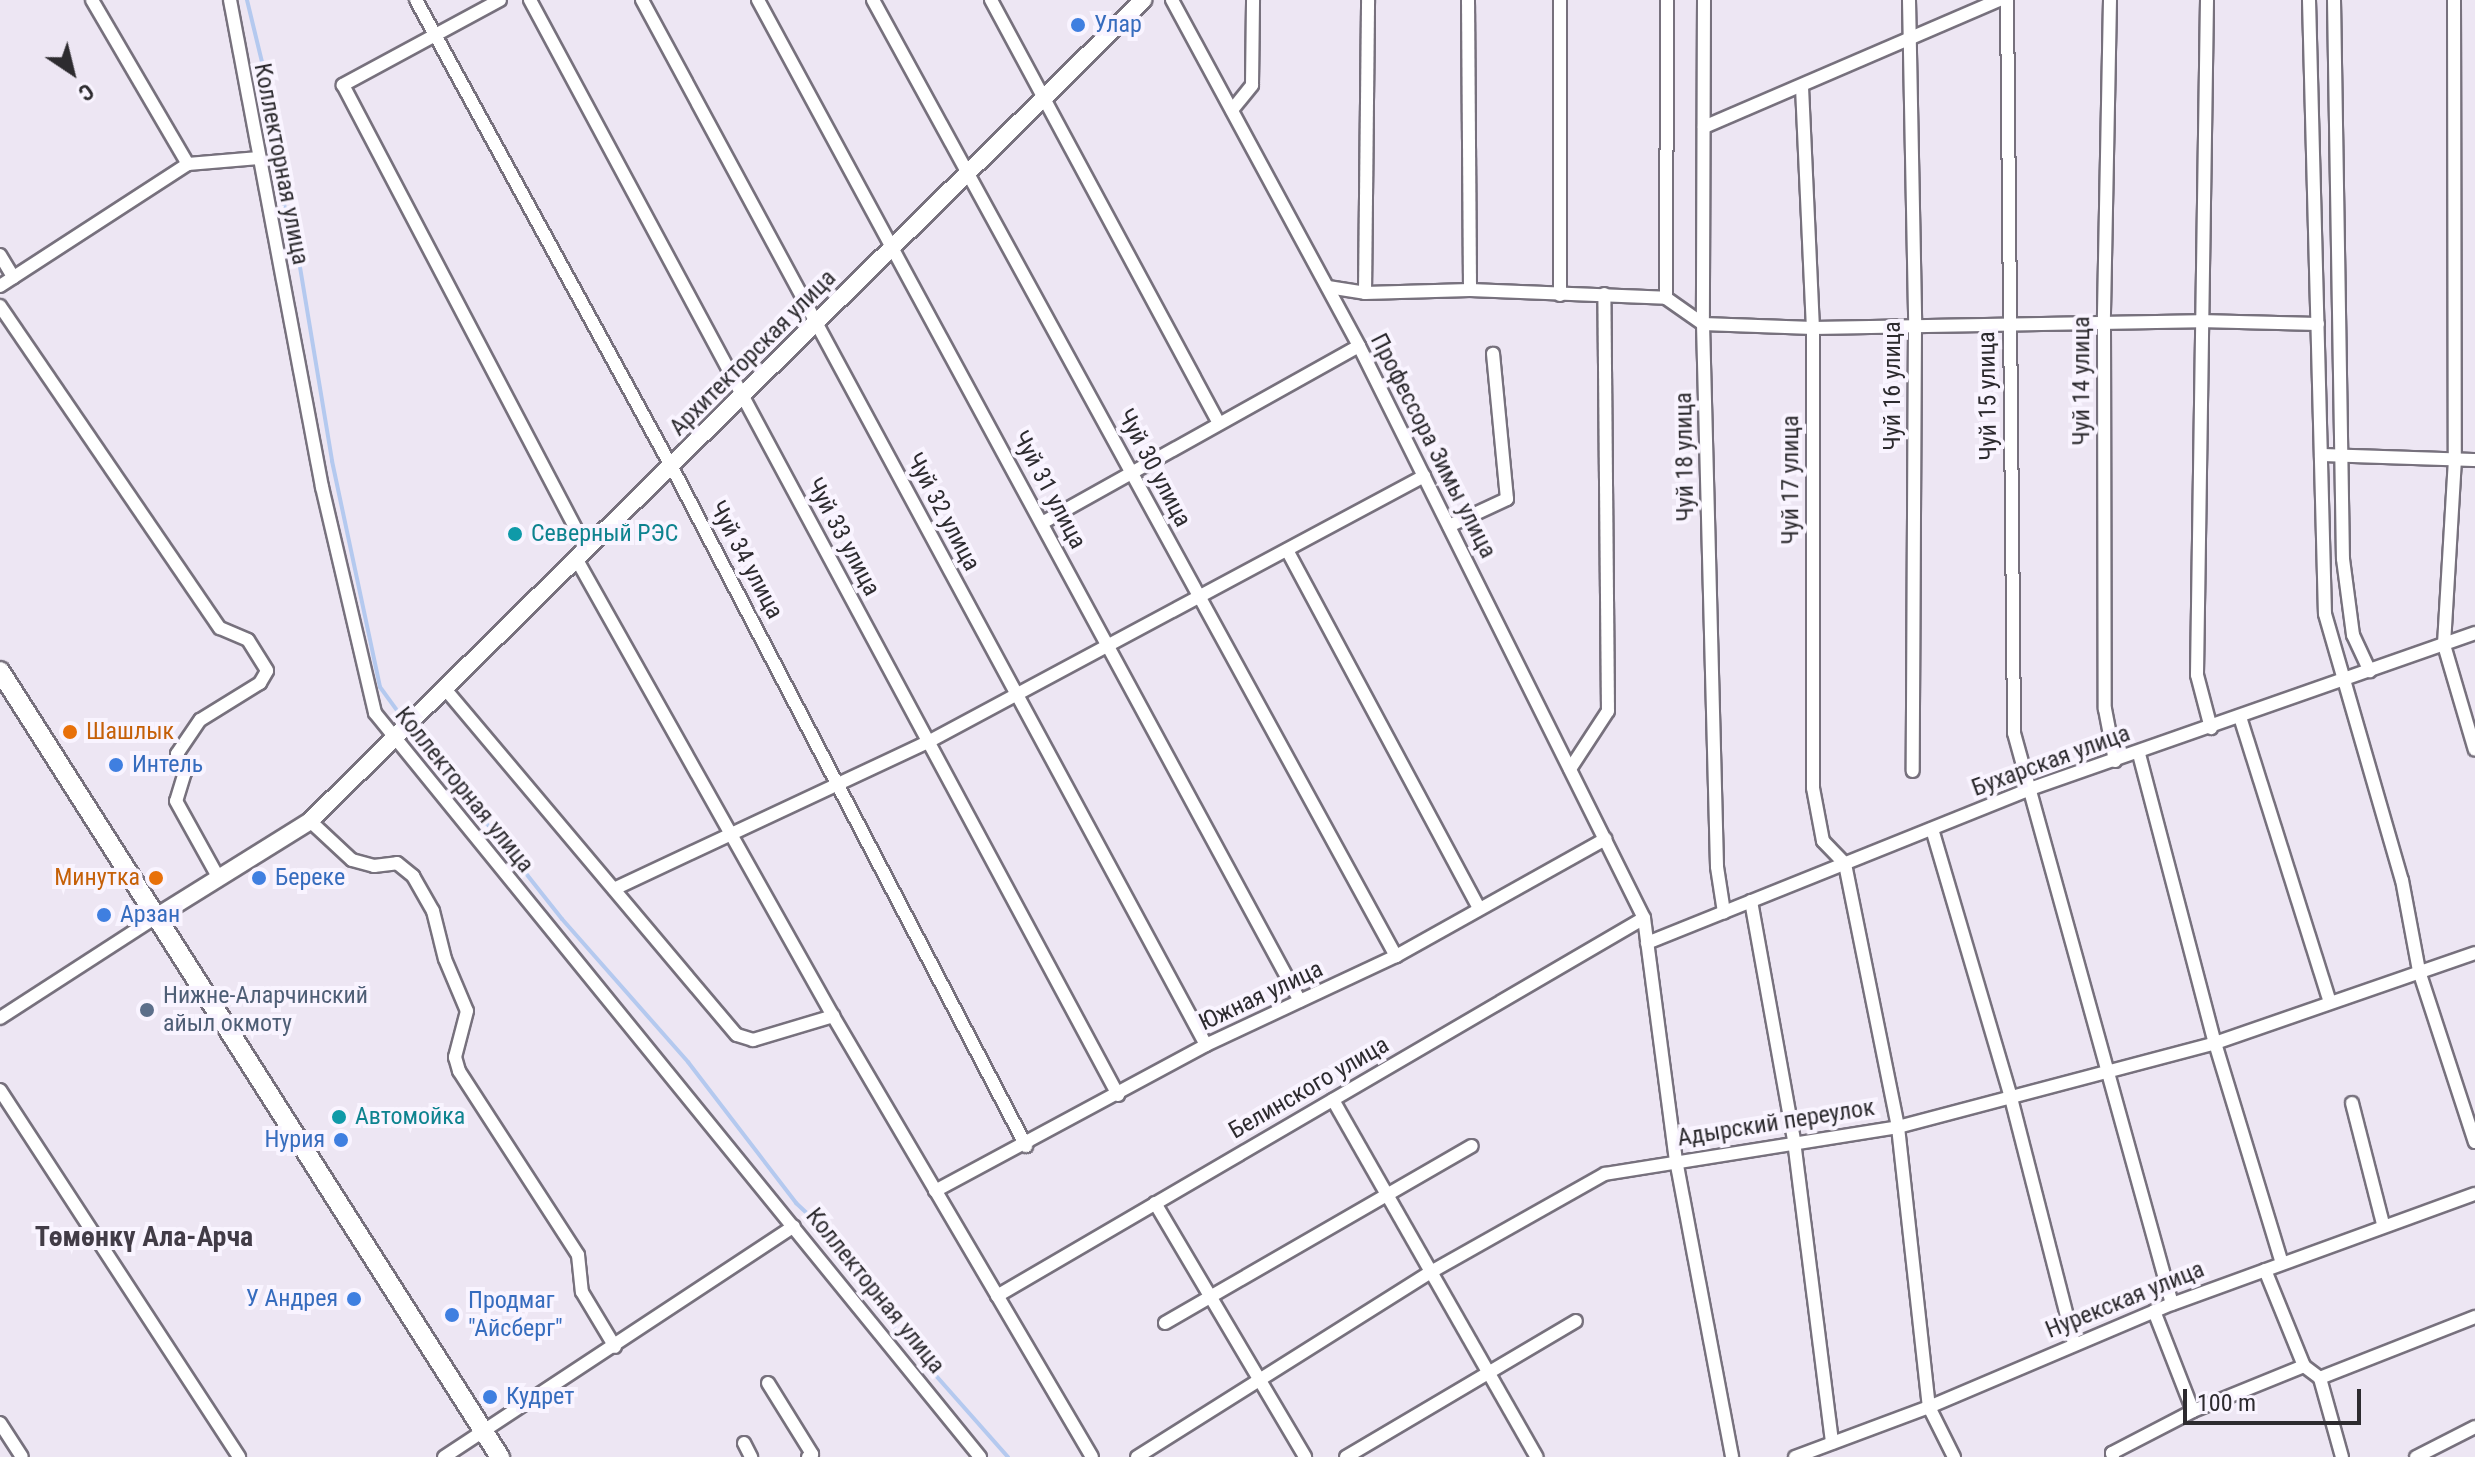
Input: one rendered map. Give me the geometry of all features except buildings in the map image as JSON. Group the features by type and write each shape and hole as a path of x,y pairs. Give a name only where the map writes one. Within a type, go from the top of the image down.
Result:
{"main road":[{"path":"0,671 500,1457"}],"street":[{"path":"92,0 188,164"},
{"name":"Коллекторная улица","path":"230,0 322,487 375,713 980,1457"},
{"name":"Чуй 34 улица","path":"416,0 671,468 1026,1146"},
{"path":"500,0 343,85 582,555 731,832 833,1016 1092,1457"},
{"name":"Чуй 33 улица","path":"530,0 1118,1095"},
{"name":"Чуй 32 улица","path":"642,0 1206,1045"},
{"name":"Чуй 31 улица","path":"758,0 1300,1001"},
{"name":"Чуй 30 улица","path":"873,0 1396,956"},
{"path":"991,0 1219,423"},
{"name":"Архитекторская улица","path":"156,917 217,875 310,821 396,740 1143,0"},
{"name":"Профессора Зимы улица","path":"1172,0 1359,346 1644,918 1676,1160 1732,1457"},
{"path":"1232,110 1252,85 1253,0"},
{"path":"1365,293 1368,0"},
{"path":"1468,0 1470,290"},
{"path":"1560,0 1560,295"},
{"path":"1666,298 1667,0"},
{"name":"Чуй 18 улица","path":"1704,0 1703,324 1717,867 1724,912"},
{"name":"Чуй 16 улица","path":"1909,0 1915,325 1913,771"},
{"path":"1704,127 1802,87 1908,36 1999,0"},
{"name":"Чуй 15 улица","path":"2007,0 2014,733 2027,790 2172,1304"},
{"name":"Чуй 14 улица","path":"2110,0 2104,326 2105,709 2115,761"},
{"path":"2207,0 2199,321 2197,675 2211,728"},
{"path":"2309,0 2325,614 2402,880 2419,971 2475,1142"},
{"path":"2334,0 2345,455 2343,559 2353,635 2370,671"},
{"path":"2454,0 2455,459 2444,645 2475,750"},
{"name":"Чуй 17 улица","path":"1802,87 1813,328 1813,788 1823,841 1845,864"},
{"path":"0,286 188,164 259,158"},
{"path":"0,255 13,277"},
{"path":"1328,287 1365,293 1470,290 1666,298 1703,324 1813,328 2009,323 2104,326 2199,321 2318,324"},
{"path":"1570,769 1608,711 1604,294"},
{"path":"0,306 220,628 248,640 267,671 260,683 200,720 177,754 185,772 176,801 217,875"},
{"path":"1042,523 1133,475 1219,423 1359,346"},
{"path":"1449,526 1507,499 1493,354"},
{"path":"2321,455 2475,460"},
{"path":"614,889 928,742 1424,476"},
{"path":"1287,550 1479,908"},
{"name":"Бухарская улица","path":"1647,943 2027,790 2139,754 2475,633"},
{"path":"446,690 745,1040 833,1016"},
{"path":"2240,717 2330,1002"},
{"path":"2139,754 2215,1043 2282,1263"},
{"path":"310,821 352,860 374,866 397,863 413,876 433,911 445,959 467,1011 455,1057 459,1071 578,1255 582,1292 615,1347"},
{"path":"1932,829 2010,1094 2074,1343"},
{"name":"Южная улица","path":"935,1191 1026,1146 1206,1045 1396,956 1605,839"},
{"path":"1845,864 1898,1127 1929,1407 1954,1457"},
{"path":"1751,901 1794,1141 1825,1449"},
{"path":"0,1017 156,917"},
{"name":"Белинского улица","path":"997,1296 1644,918"},
{"name":"Адырский переулок","path":"1137,1457 1429,1273 1605,1174 1794,1141 1898,1127 2010,1094 2106,1073 2215,1043 2475,953"},
{"path":"0,1090 239,1457"},
{"path":"1333,1100 1485,1372 1537,1457"},
{"path":"2352,1103 2383,1224"},
{"path":"1165,1323 1472,1146"},
{"name":"Нурекская улица","path":"1795,1457 1825,1449 1929,1407 2172,1304 2383,1224 2475,1194"},
{"path":"1155,1203 1305,1457"},
{"path":"444,1457 794,1226"},
{"path":"2265,1270 2304,1366 2320,1378 2342,1457"},
{"path":"2154,1311 2193,1411"},
{"path":"2320,1378 2475,1317"},
{"path":"1346,1457 1485,1372 1576,1321"},
{"path":"2113,1457 2112,1453 2193,1411 2304,1366"},
{"path":"768,1383 812,1454 808,1457"},
{"path":"0,1423 22,1457"},
{"path":"2416,1457 2475,1427"},
{"path":"744,1443 751,1457"}],"waterway":[{"path":"247,0 276,120 280,189 299,261 332,461 380,687 399,713"},
{"path":"421,741 562,919 688,1062 796,1203 820,1225 900,1335 1008,1457"}],"place":[{"name":"Улар","path":"1078,25"},
{"name":"Северный РЭС","path":"515,534"},
{"name":"Шашлык","path":"70,732"},
{"name":"Интель","path":"116,765"},
{"name":"Минутка","path":"156,878"},
{"name":"Береке","path":"259,878"},
{"name":"Арзан","path":"104,915"},
{"name":"Нижне-Аларчинский айыл окмоту","path":"147,1010"},
{"name":"Автомойка","path":"339,1117"},
{"name":"Нурия","path":"341,1140"},
{"name":"У Андрея","path":"354,1299"},
{"name":"Продмаг \"Айсберг\"","path":"452,1315"},
{"name":"Кудрет","path":"490,1397"}],"district":[{"name":"Төмөнкү Ала-Арча","path":"144,1237"}]}
